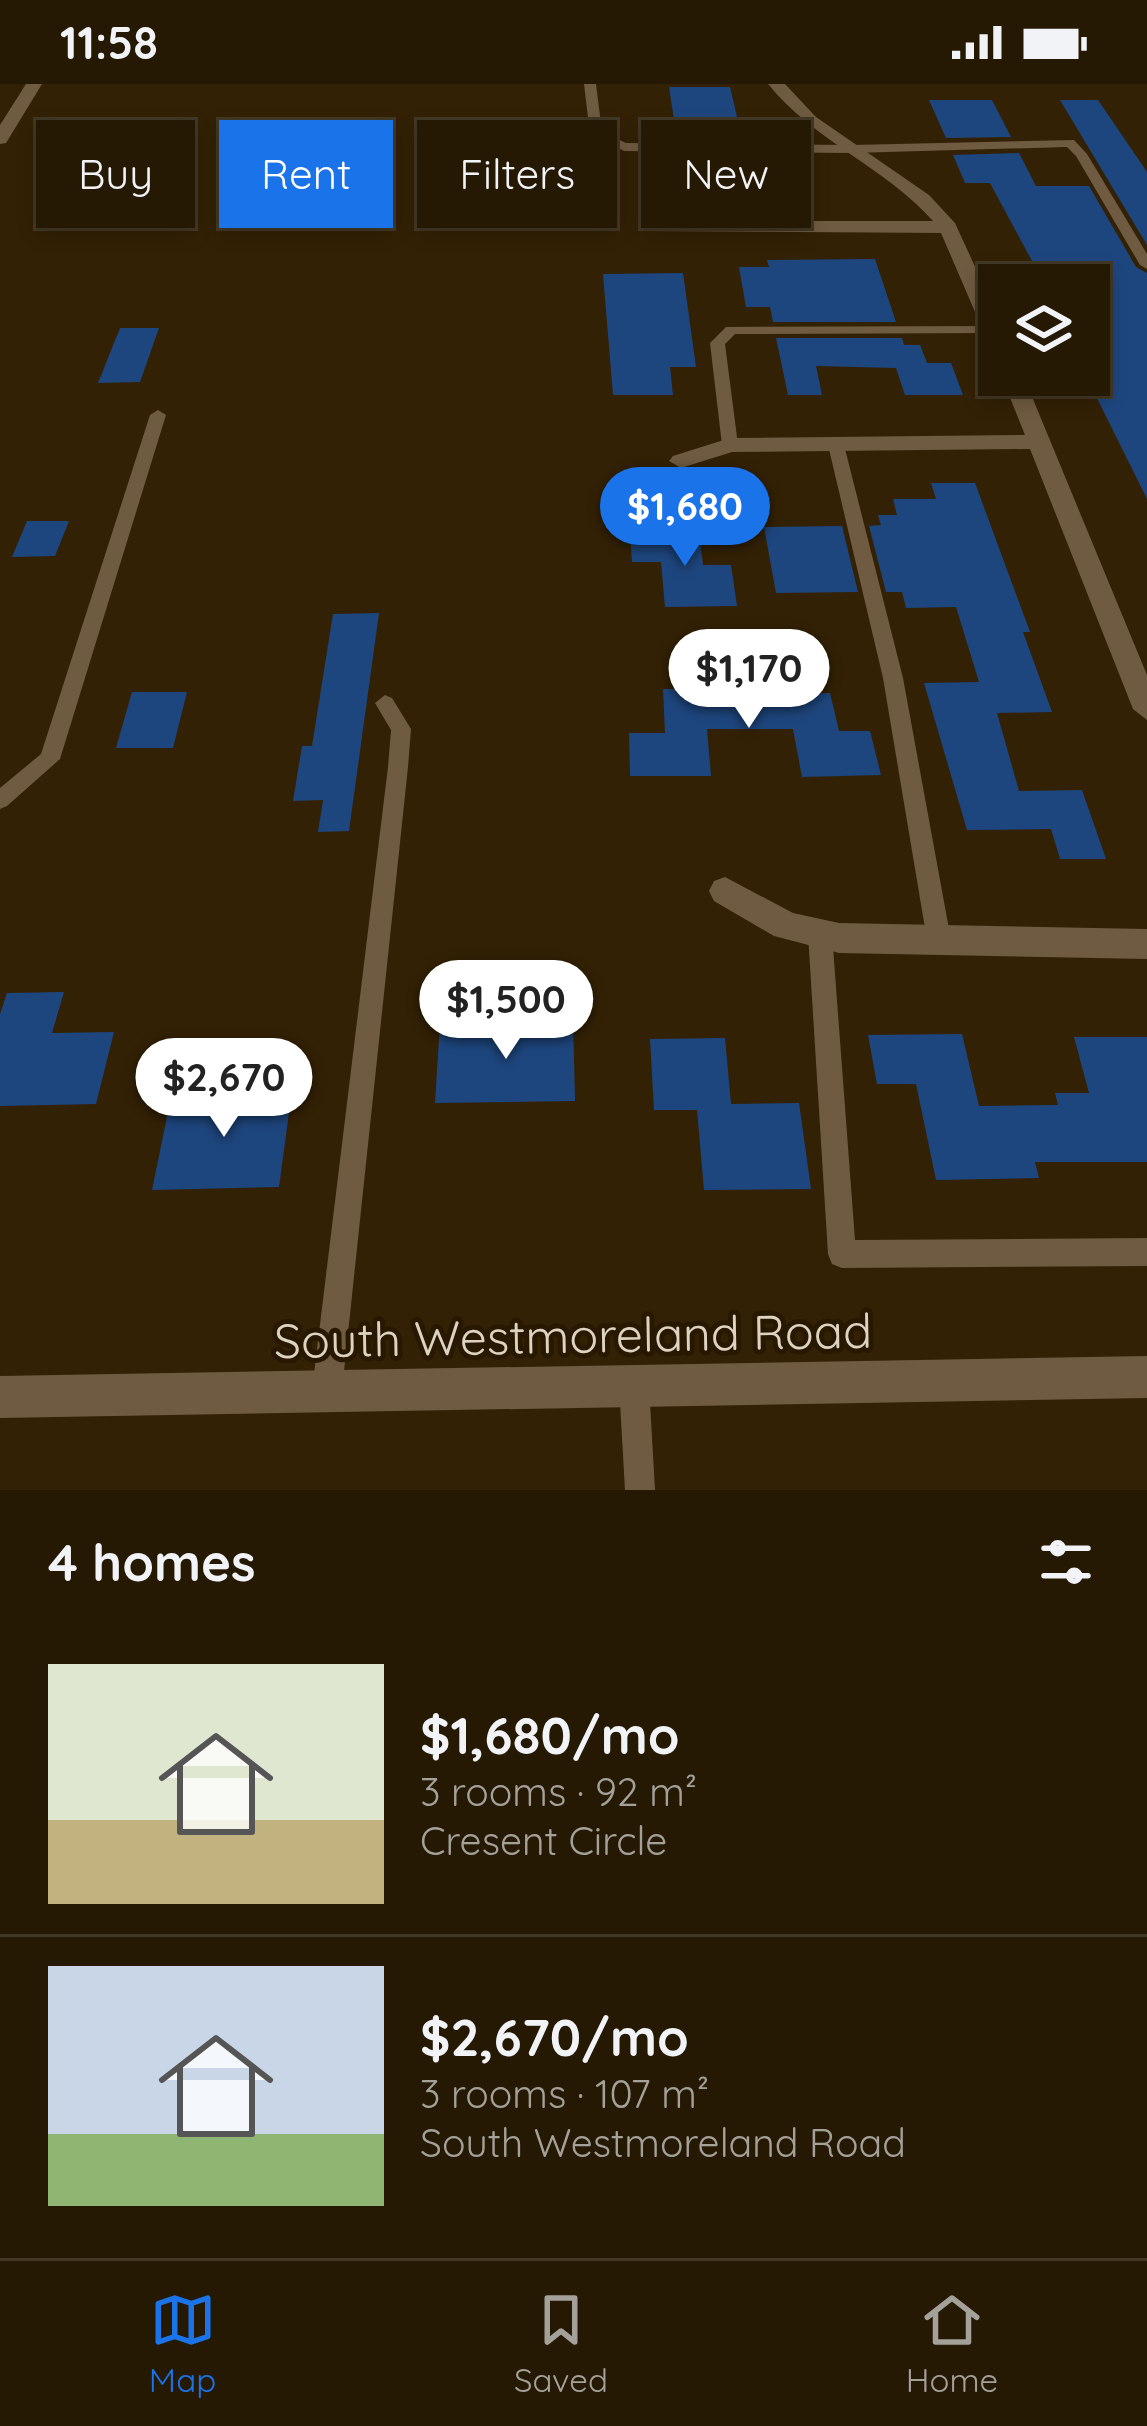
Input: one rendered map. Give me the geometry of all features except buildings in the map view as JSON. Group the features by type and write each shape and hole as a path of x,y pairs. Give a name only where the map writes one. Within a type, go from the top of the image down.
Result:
{"street":[{"path":"0,139 34,84"},
{"path":"776,84 810,121 922,199 948,227 978,294"},
{"path":"811,227 948,227"},
{"path":"1021,396 1147,709"},
{"path":"681,461 730,445 1040,442"},
{"path":"725,891 786,926 820,934 1147,944"},
{"name":"South Westmoreland Road","path":"0,1397 1147,1377"}],"lane":[{"path":"590,84 596,134 624,147 1070,143 1147,266"},
{"path":"730,445 717,344 731,330 978,335"},
{"path":"0,800 50,759 158,415"},
{"path":"836,445 892,678 939,940"},
{"path":"327,1390 398,766 401,729 385,703"},
{"path":"820,934 842,1254 1147,1252"},
{"path":"634,1385 640,1490"}]}
